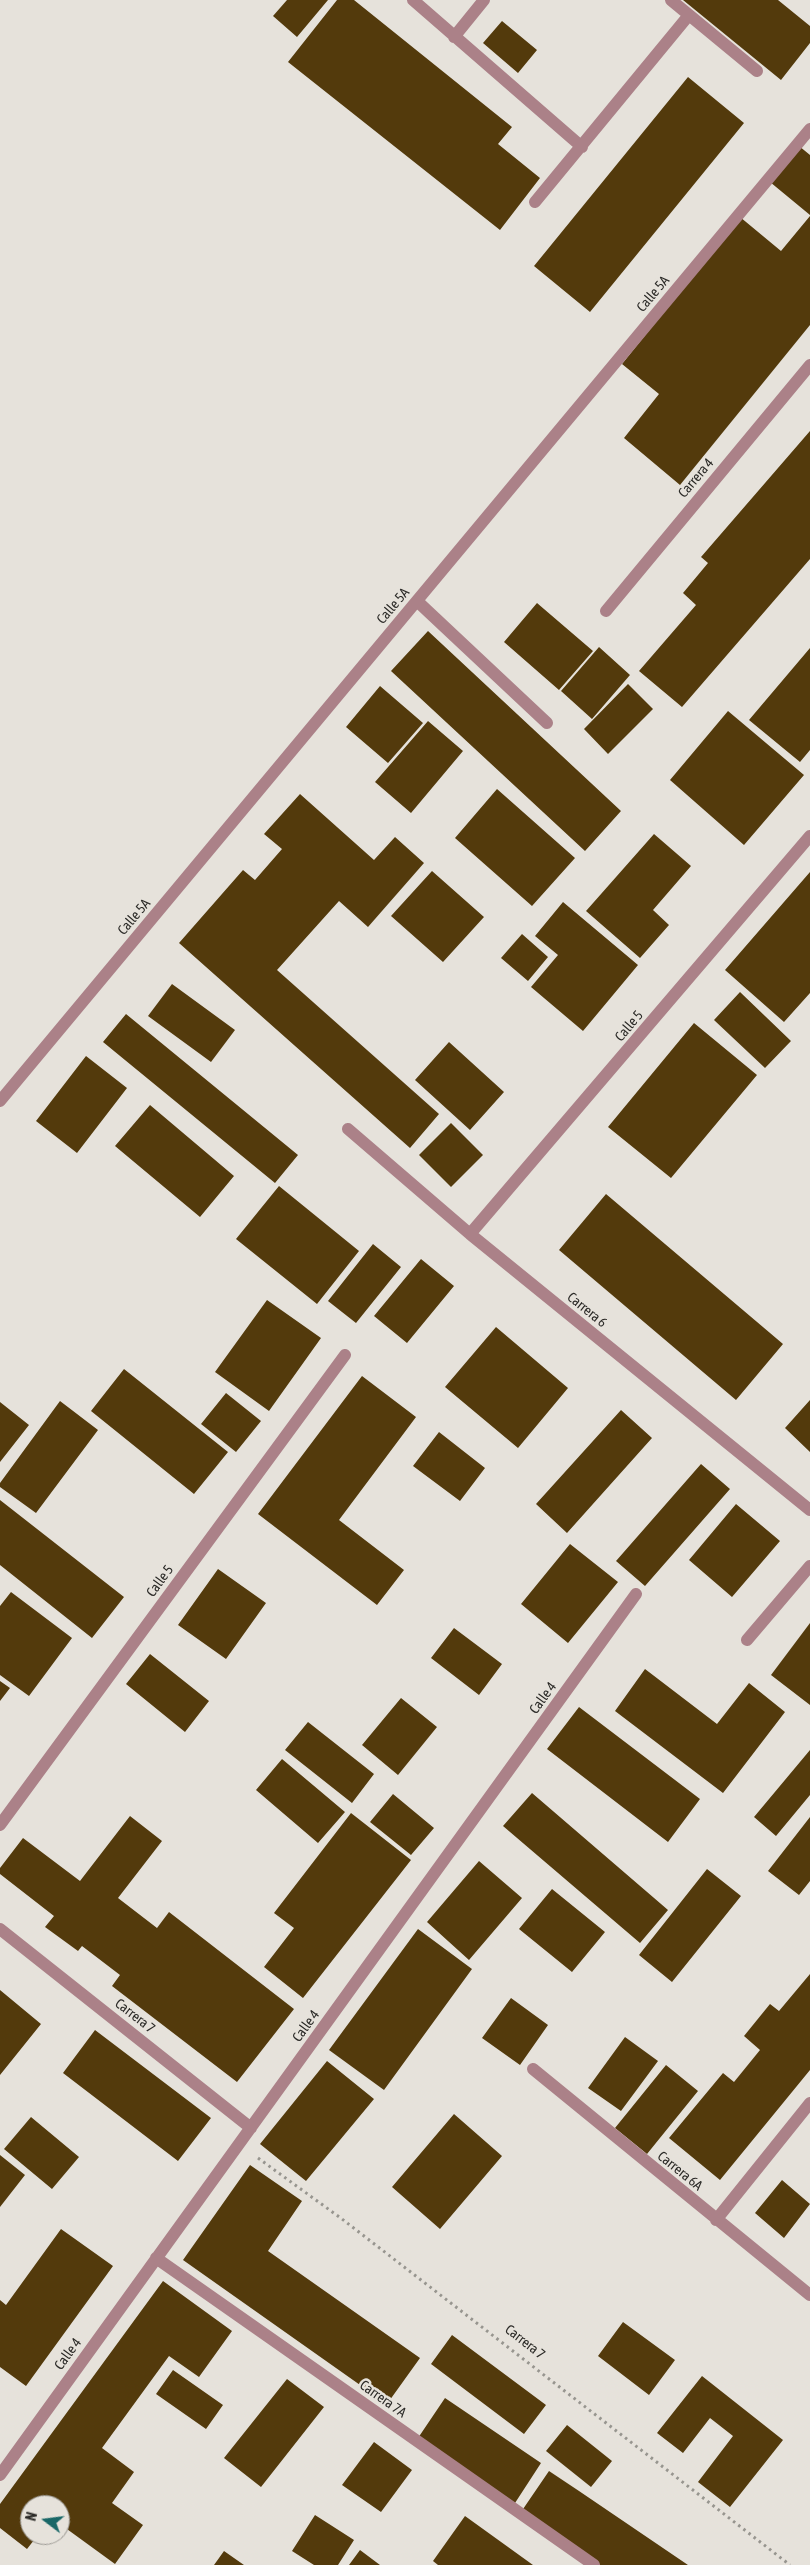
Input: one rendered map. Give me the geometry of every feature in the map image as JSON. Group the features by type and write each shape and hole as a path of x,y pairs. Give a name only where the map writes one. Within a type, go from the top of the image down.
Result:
{"street":[{"path":"413,0 582,147"},
{"path":"454,37 484,0"},
{"path":"671,0 757,71"},
{"path":"535,202 690,15"},
{"name":"Calle 5A","path":"0,1101 810,129"},
{"name":"Carrera 4","path":"606,611 810,365"},
{"path":"417,601 547,723"},
{"name":"Calle 5","path":"470,1234 810,836"},
{"name":"Carrera 6","path":"348,1129 470,1234 810,1510"},
{"name":"Calle 5","path":"0,1825 345,1355"},
{"path":"747,1640 810,1566"},
{"name":"Calle 4","path":"0,2476 636,1594"},
{"name":"Carrera 7","path":"0,1929 251,2128"},
{"name":"Carrera 6A","path":"532,2069 810,2295"},
{"path":"716,2220 810,2102"},
{"name":"Carrera 7A","path":"156,2258 594,2565"}],"path":[{"name":"Carrera 7","path":"240,2145 349,2225 790,2565"}],"building":[{"path":"287,0 328,0 297,37 273,16"},
{"path":"337,0 354,0 512,127 498,144 540,178 500,230 288,62"},
{"path":"683,0 778,0 810,26 810,43 781,80"},
{"path":"502,21 537,50 518,73 483,43"},
{"path":"688,77 744,123 590,312 534,266"},
{"path":"799,146 810,155 810,215 770,182"},
{"path":"810,216 810,325 680,485 624,438 659,394 622,364 740,217 781,251"},
{"path":"810,431 810,559 682,707 639,671 696,605 683,593 708,563 701,557"},
{"path":"537,603 593,651 559,690 504,642"},
{"path":"428,631 621,811 585,851 391,671"},
{"path":"599,647 630,675 592,719 561,691"},
{"path":"810,648 810,750 800,762 749,720"},
{"path":"628,684 653,709 608,754 584,729"},
{"path":"380,686 423,723 388,763 346,727"},
{"path":"728,711 804,775 744,845 670,780"},
{"path":"428,721 463,751 411,813 375,782"},
{"path":"497,789 575,858 532,906 455,838"},
{"path":"300,794 374,860 395,837 424,863 368,927 339,901 277,970 439,1114 410,1148 179,943 243,870 255,880 282,849 264,834"},
{"path":"654,834 691,866 653,910 669,925 640,958 586,911"},
{"path":"432,871 484,917 443,962 391,916"},
{"path":"810,872 810,993 784,1022 725,970"},
{"path":"563,902 638,965 583,1031 531,987 558,955 535,936"},
{"path":"522,934 548,957 528,981 501,958"},
{"path":"172,984 235,1030 211,1062 148,1016"},
{"path":"740,992 791,1041 765,1068 714,1020"},
{"path":"126,1014 298,1155 275,1183 103,1042"},
{"path":"694,1023 757,1075 671,1178 608,1127"},
{"path":"449,1042 504,1092 470,1130 415,1080"},
{"path":"86,1056 127,1088 77,1153 36,1121"},
{"path":"150,1105 234,1176 200,1217 115,1146"},
{"path":"451,1123 483,1155 451,1187 419,1155"},
{"path":"279,1186 359,1251 317,1304 236,1239"},
{"path":"606,1194 783,1344 736,1400 559,1250"},
{"path":"373,1244 401,1267 356,1323 328,1301"},
{"path":"421,1259 454,1286 407,1343 374,1316"},
{"path":"267,1300 321,1338 269,1411 215,1372"},
{"path":"496,1327 568,1388 518,1448 445,1387"},
{"path":"124,1369 228,1452 194,1494 91,1411"},
{"path":"362,1376 416,1417 339,1520 404,1570 377,1605 258,1514"},
{"path":"226,1393 261,1421 236,1452 201,1424"},
{"path":"810,1400 810,1452 785,1428"},
{"path":"60,1401 98,1430 36,1513 0,1487 0,1483"},
{"path":"0,1402 29,1425 0,1462"},
{"path":"621,1410 652,1438 567,1533 536,1504"},
{"path":"439,1432 485,1468 460,1501 413,1466"},
{"path":"701,1464 730,1489 645,1586 616,1561"},
{"path":"0,1500 124,1597 92,1638 0,1565"},
{"path":"736,1504 780,1541 732,1597 689,1560"},
{"path":"570,1544 618,1582 568,1643 521,1604"},
{"path":"218,1569 266,1603 226,1659 178,1625"},
{"path":"11,1592 72,1638 29,1696 0,1675 0,1606"},
{"path":"810,1623 810,1705 771,1675"},
{"path":"454,1628 502,1664 479,1695 431,1658"},
{"path":"150,1654 209,1701 185,1732 126,1684"},
{"path":"645,1669 717,1724 749,1683 785,1712 723,1793 615,1711"},
{"path":"0,1681 10,1688 0,1701"},
{"path":"401,1698 437,1727 398,1775 362,1745"},
{"path":"579,1707 700,1799 668,1842 547,1749"},
{"path":"308,1722 374,1774 352,1803 285,1750"},
{"path":"810,1750 810,1795 776,1836 754,1817"},
{"path":"282,1759 345,1812 318,1843 256,1790"},
{"path":"532,1793 668,1910 640,1943 503,1826"},
{"path":"393,1794 434,1828 411,1855 370,1822"},
{"path":"351,1813 411,1860 303,1998 264,1967 294,1928 274,1913"},
{"path":"130,1816 162,1841 118,1898 157,1928 169,1912 294,2009 237,2082 112,1986 120,1975 82,1946 78,1951 45,1927 54,1916 0,1874 0,1868 23,1838 80,1881"},
{"path":"810,1817 810,1881 799,1895 768,1871"},
{"path":"479,1861 522,1898 469,1960 427,1922"},
{"path":"707,1869 741,1896 672,1982 639,1955"},
{"path":"552,1889 605,1932 572,1972 519,1929"},
{"path":"418,1929 472,1969 384,2090 329,2050"},
{"path":"810,1974 810,2070 720,2180 669,2138 723,2073 734,2082 760,2050 744,2036 770,2004 779,2011"},
{"path":"0,1990 41,2024 0,2075"},
{"path":"511,1998 548,2025 520,2065 482,2038"},
{"path":"95,2030 211,2118 178,2161 63,2073"},
{"path":"625,2037 658,2061 621,2111 588,2088"},
{"path":"327,2061 374,2099 306,2181 260,2144"},
{"path":"666,2065 698,2091 647,2154 615,2128"},
{"path":"454,2114 502,2156 440,2229 392,2187"},
{"path":"31,2117 79,2157 52,2189 4,2149"},
{"path":"0,2155 25,2175 0,2207"},
{"path":"250,2165 302,2201 268,2251 420,2358 387,2404 183,2260"},
{"path":"782,2180 810,2204 784,2238 755,2213"},
{"path":"61,2229 113,2266 26,2386 0,2367 0,2300 6,2305"},
{"path":"163,2281 232,2331 199,2377 169,2356 102,2448 134,2472 112,2503 143,2525 115,2564 70,2531 70,2495 20,2495 20,2544 0,2528 0,2504"},
{"path":"623,2322 675,2360 649,2395 598,2356"},
{"path":"452,2335 546,2405 524,2434 431,2364"},
{"path":"173,2370 223,2405 206,2429 156,2394"},
{"path":"702,2376 783,2440 730,2507 698,2482 733,2436 710,2418 683,2453 657,2433"},
{"path":"287,2379 324,2407 261,2487 224,2458"},
{"path":"445,2398 541,2463 515,2503 418,2438"},
{"path":"567,2425 612,2461 591,2487 546,2451"},
{"path":"374,2442 412,2470 381,2512 342,2485"},
{"path":"549,2471 688,2565 599,2565 521,2512"},
{"path":"315,2515 354,2540 338,2565 314,2565 292,2551"},
{"path":"465,2516 533,2565 438,2565 433,2561"},
{"path":"22,2545 30,2545 27,2549"},
{"path":"360,2550 380,2565 349,2565"},
{"path":"224,2551 244,2565 214,2565"}]}
